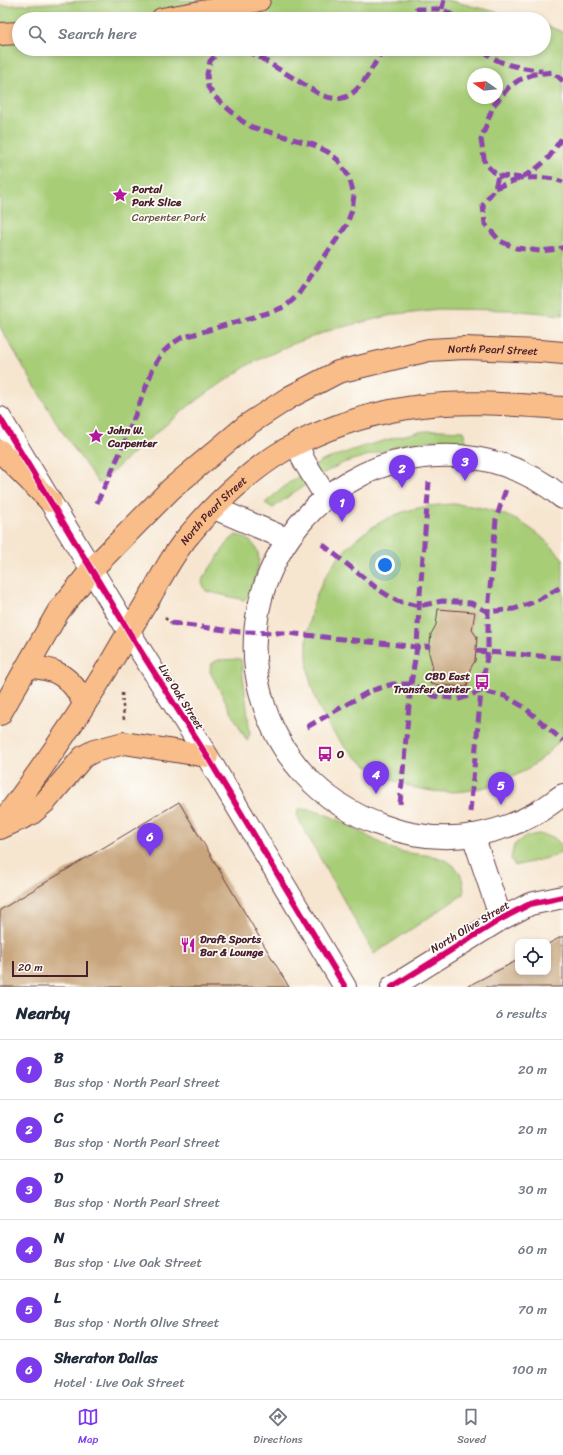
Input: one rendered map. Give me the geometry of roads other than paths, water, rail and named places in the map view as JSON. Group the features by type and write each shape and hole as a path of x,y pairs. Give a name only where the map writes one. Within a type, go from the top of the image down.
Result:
{"main road":[{"path":"201,12 259,0"},
{"path":"0,34 12,33"},
{"name":"North Pearl Street","path":"0,714 58,612 92,569 171,489 246,426 290,397 338,372 429,350 465,348 563,353"},
{"name":"North Pearl Street","path":"0,826 42,770 109,665 170,560 190,533 241,482 273,458 297,443 348,422 393,410 423,406 487,403 563,408"},
{"path":"0,451 50,501"},
{"path":"27,668 40,667 52,670 64,676 76,688 84,703"},
{"path":"0,826 31,814 45,802 83,757 94,751 124,743 207,756"}],"street":[{"name":"Live Oak Street","path":"0,418 207,756 345,987"},
{"path":"297,443 304,461 326,497"},
{"path":"563,498 550,487 514,468 476,458 436,456 397,462 360,475 326,497 305,517 287,539 271,568 260,598 254,632 255,669 264,707 279,742 302,773 330,799 362,818 397,831 428,836 473,835 506,827 538,812 563,795"},
{"path":"214,508 287,539"},
{"path":"473,835 501,919"},
{"name":"North Olive Street","path":"392,987 501,919 530,904 563,897"}],"place":[{"name":"Portal Park Slice","path":"120,195"},
{"name":"John W. Carpenter","path":"96,436"},
{"name":"D","path":"465,481"},
{"name":"C","path":"402,488"},
{"name":"B","path":"342,522"},
{"name":"CBD East Transfer Center","path":"482,682"},
{"name":"O","path":"325,754"},
{"name":"N","path":"376,794"},
{"name":"L","path":"501,805"},
{"name":"Sheraton Dallas","path":"150,856"},
{"name":"Draft Sports Bar & Lounge","path":"188,945"}],"park label":[{"name":"Carpenter Park","path":"169,217"}]}
